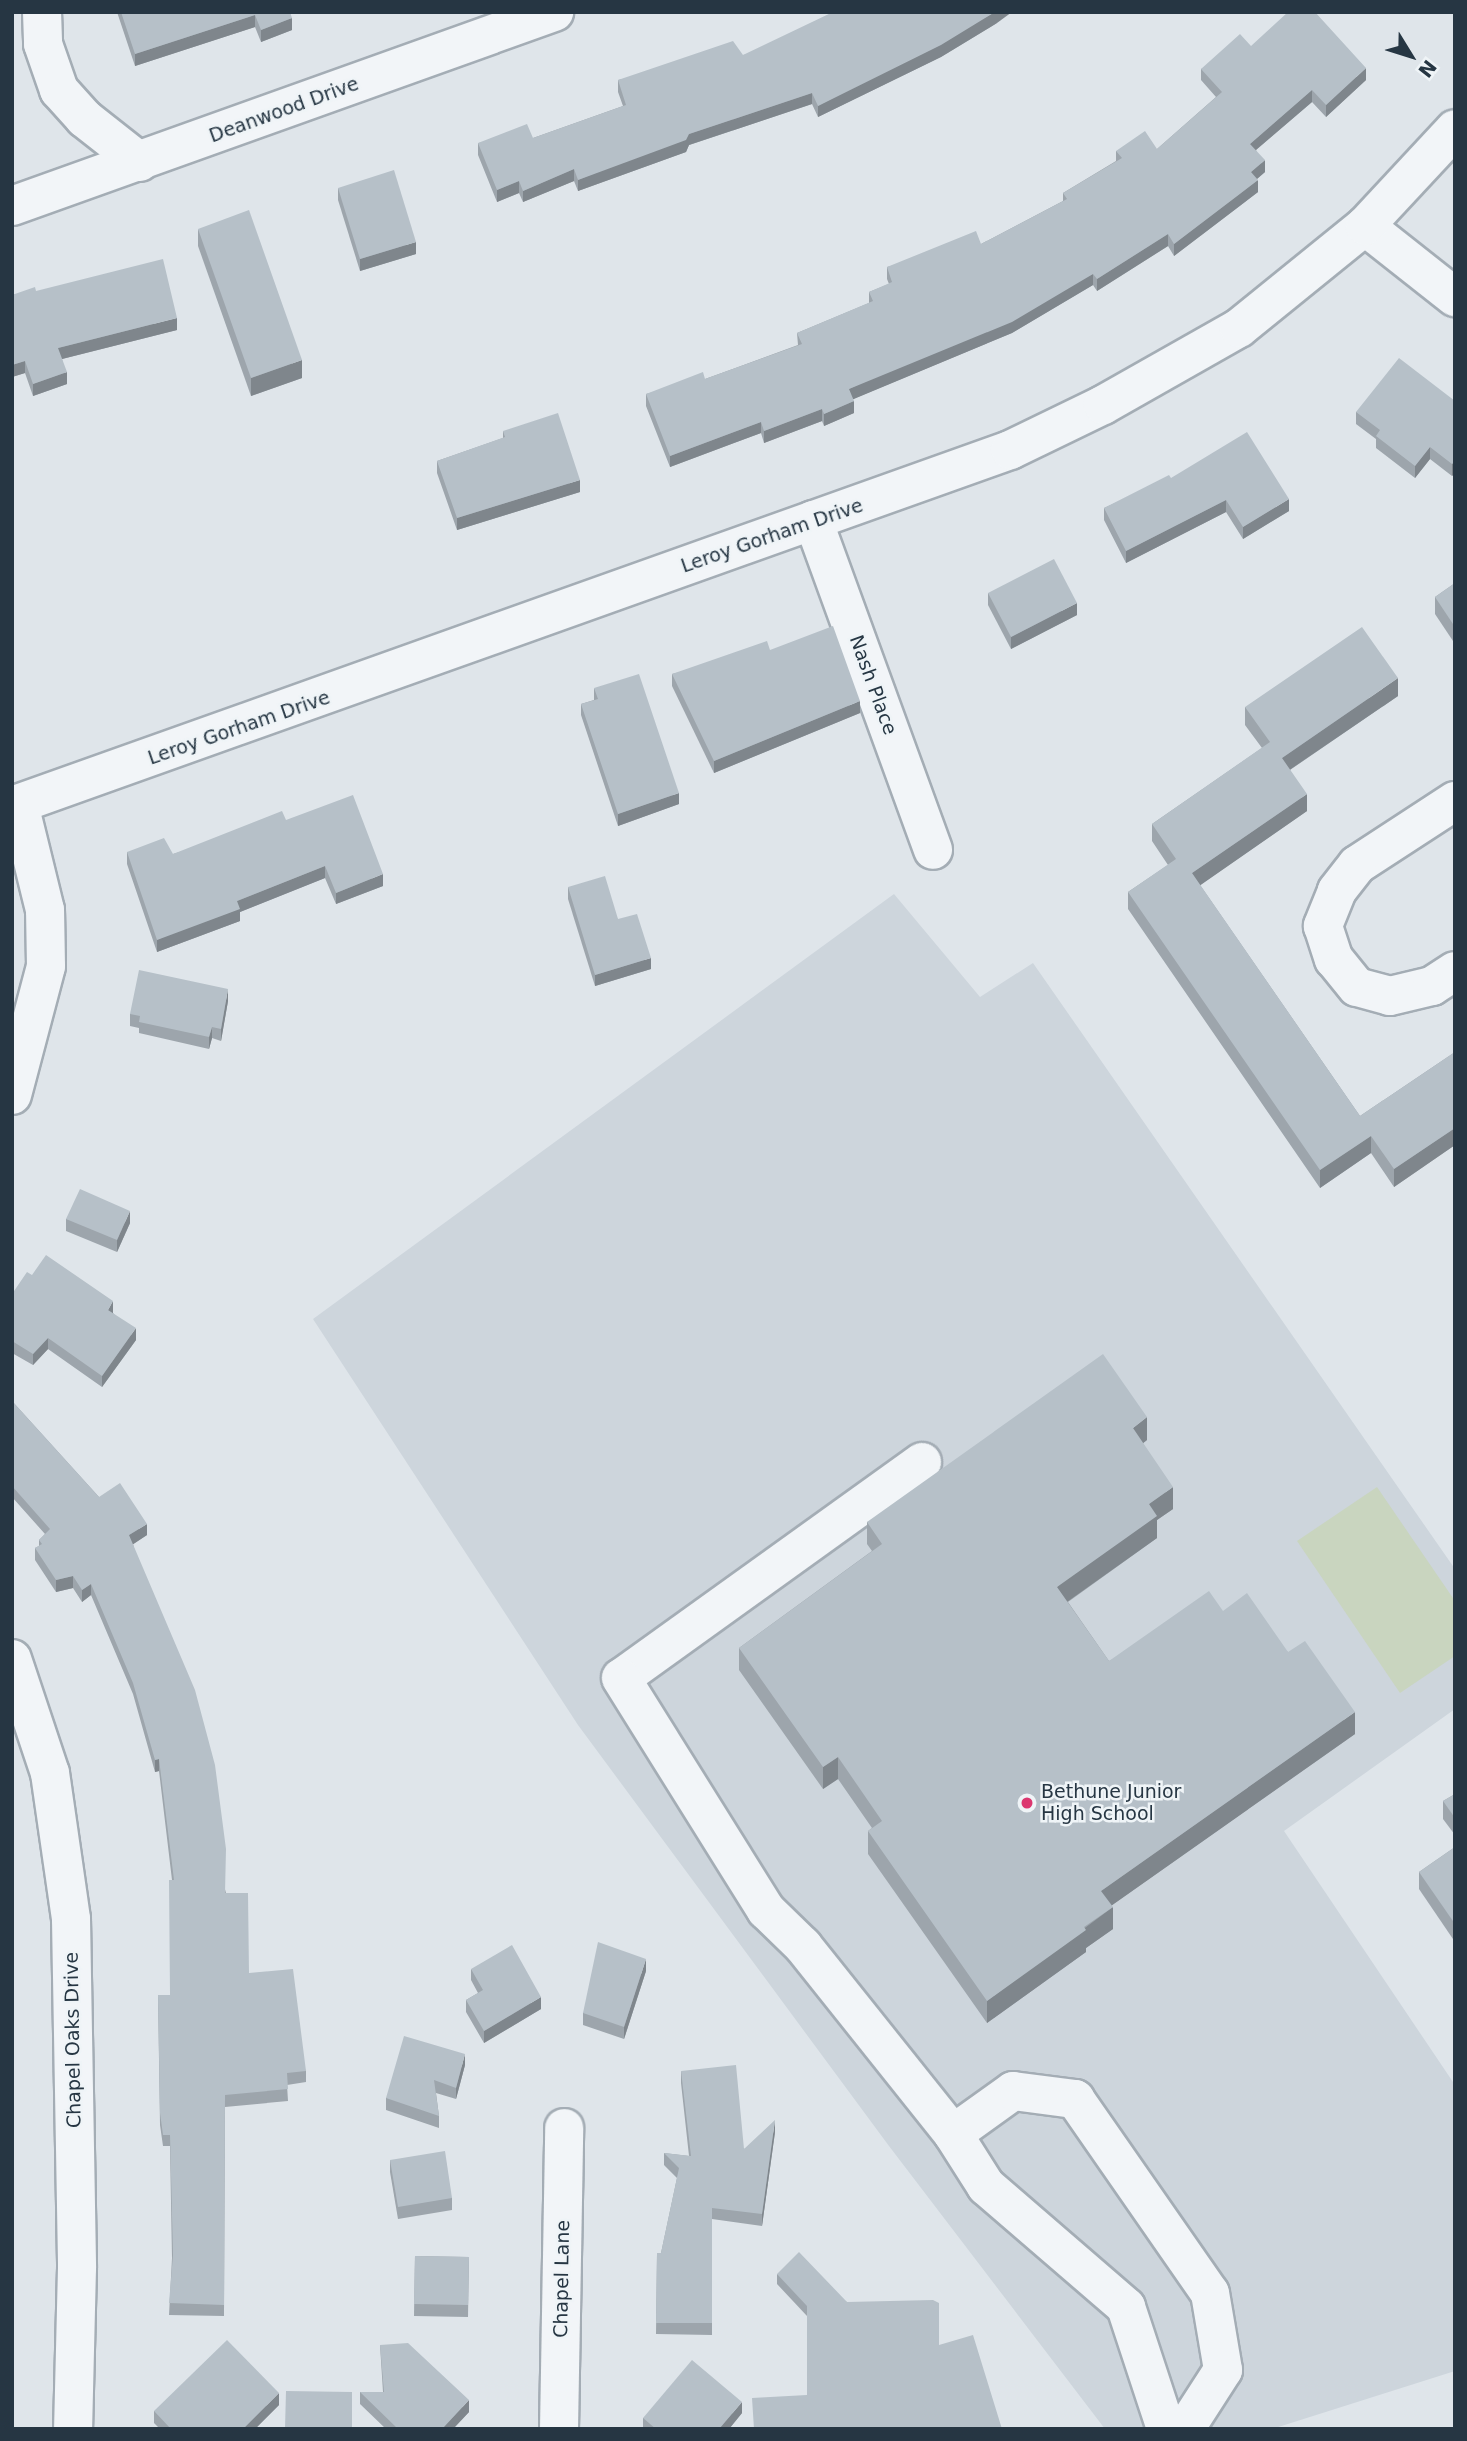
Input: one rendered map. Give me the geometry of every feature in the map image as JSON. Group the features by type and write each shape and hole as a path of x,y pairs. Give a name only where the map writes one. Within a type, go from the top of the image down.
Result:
{"street":[{"path":"42,12 43,44 59,90 84,118 140,162"},
{"name":"Deanwood Drive","path":"12,206 554,12"},
{"name":"Leroy Gorham Drive","path":"15,805 1010,450 1104,405 1239,328 1365,226 1455,129"},
{"path":"1365,226 1455,297"},
{"name":"Nash Place","path":"813,520 933,850"},
{"path":"1455,801 1357,865 1336,891 1323,926 1334,959 1357,987 1390,996 1432,986 1455,971"},
{"path":"12,1095 46,966 46,910 15,805"},
{"path":"922,1462 621,1678 766,1910 803,1946 953,2134 986,2186 1126,2306 1166,2429"},
{"name":"Chapel Oaks Drive","path":"12,1659 50,1773 71,1919 77,2268 74,2429"},
{"path":"953,2134 1013,2091 1076,2099 1210,2293 1223,2370 1185,2429"},
{"name":"Chapel Lane","path":"559,2429 564,2128"}],"shaded area":[{"path":"894,894 980,997 1033,963 1455,1569 1455,1709 1284,1831 1455,2085 1455,2371 1272,2429 1105,2429 889,2146 578,1725 313,1319"}],"green space":[{"path":"1377,1487 1455,1601 1455,1656 1400,1693 1297,1541"}],"building":[{"path":"121,12 290,12 292,18 261,30 255,15 135,54"},
{"path":"833,12 995,12 941,45 818,106 812,93 689,134 686,140 578,180 574,169 523,191 519,181 497,190 478,143 527,124 533,138 626,105 618,80 733,41 743,55"},
{"path":"1288,12 1315,12 1366,68 1326,105 1312,90 1250,144 1265,160 1251,172 1258,180 1174,244 1168,234 1097,279 1093,274 1012,322 849,389 854,401 824,414 822,409 764,431 761,422 670,456 646,394 703,372 705,379 802,344 797,333 873,301 869,292 892,282 887,267 976,231 981,244 1067,199 1063,193 1122,158 1116,151 1145,131 1157,149 1222,92 1201,69 1240,34 1251,46"},
{"path":"394,170 416,242 360,259 338,188"},
{"path":"249,210 302,360 251,378 198,229"},
{"path":"163,259 177,318 58,348 67,372 33,384 25,361 12,365 12,295 35,287 36,291"},
{"path":"1399,358 1455,401 1455,461 1452,464 1430,447 1415,466 1376,436 1380,430 1356,412"},
{"path":"558,413 580,480 457,518 437,461 505,437 503,431"},
{"path":"1247,432 1289,499 1243,527 1226,500 1126,551 1104,508 1169,475 1171,478"},
{"path":"1054,559 1077,603 1011,637 988,593"},
{"path":"1455,583 1455,627 1435,597"},
{"path":"833,626 860,701 714,761 672,674 767,641 770,650"},
{"path":"1362,627 1398,678 1282,758 1307,794 1192,873 1360,1116 1455,1052 1455,1128 1394,1169 1371,1136 1320,1170 1128,892 1176,859 1152,824 1270,742 1245,707"},
{"path":"639,674 679,793 618,814 581,704 598,699 594,688"},
{"path":"353,795 383,874 336,893 325,866 237,901 240,909 157,940 127,852 164,838 173,854 282,811 286,820"},
{"path":"605,876 618,919 637,914 651,958 595,975 568,887"},
{"path":"139,970 228,989 221,1029 212,1027 209,1037 139,1022 140,1016 130,1014"},
{"path":"80,1189 130,1211 117,1240 66,1219"},
{"path":"46,1255 113,1301 108,1310 136,1328 102,1376 48,1338 33,1354 12,1341 12,1294 27,1272 32,1275"},
{"path":"1103,1354 1147,1417 1133,1428 1173,1487 1149,1504 1157,1516 1057,1587 1109,1661 1209,1591 1223,1611 1247,1593 1288,1652 1305,1641 1355,1712 1101,1891 1113,1907 1084,1927 1086,1930 987,2001 868,1831 882,1821 838,1757 823,1767 739,1648 882,1544 867,1522"},
{"path":"12,1401 99,1497 120,1483 147,1524 129,1535 195,1690 215,1765 226,1849 225,1893 248,1893 249,1973 293,1969 306,2071 287,2073 288,2089 225,2095 224,2305 169,2303 173,2255 170,2135 163,2135 160,2113 158,1995 170,1995 169,1880 174,1880 159,1759 155,1760 133,1683 91,1584 82,1590 73,1576 56,1580 35,1548 42,1544 39,1540 50,1529 12,1486"},
{"path":"1455,1794 1455,1818 1443,1801"},
{"path":"1455,1847 1455,1924 1419,1872"},
{"path":"598,1942 646,1959 624,2027 583,2013"},
{"path":"512,1945 541,1997 484,2031 466,2000 483,1990 471,1969"},
{"path":"404,2036 465,2054 456,2088 434,2080 439,2116 386,2098"},
{"path":"736,2065 744,2149 775,2120 762,2214 712,2208 712,2323 656,2323 657,2253 661,2253 679,2168 664,2153 691,2156 681,2071"},
{"path":"445,2151 452,2198 398,2207 390,2160"},
{"path":"799,2252 847,2302 933,2300 939,2303 939,2345 973,2335 1002,2429 754,2429 752,2398 807,2395 807,2306 777,2274"},
{"path":"415,2256 469,2257 468,2305 414,2304"},
{"path":"227,2340 279,2393 243,2429 171,2429 154,2411"},
{"path":"408,2343 469,2400 442,2429 398,2429 360,2392 384,2392 380,2345"},
{"path":"692,2360 742,2402 719,2429 656,2429 643,2418"},
{"path":"286,2391 352,2392 352,2429 285,2429"}],"place":[{"name":"Bethune Junior High School","path":"1027,1803"}]}
